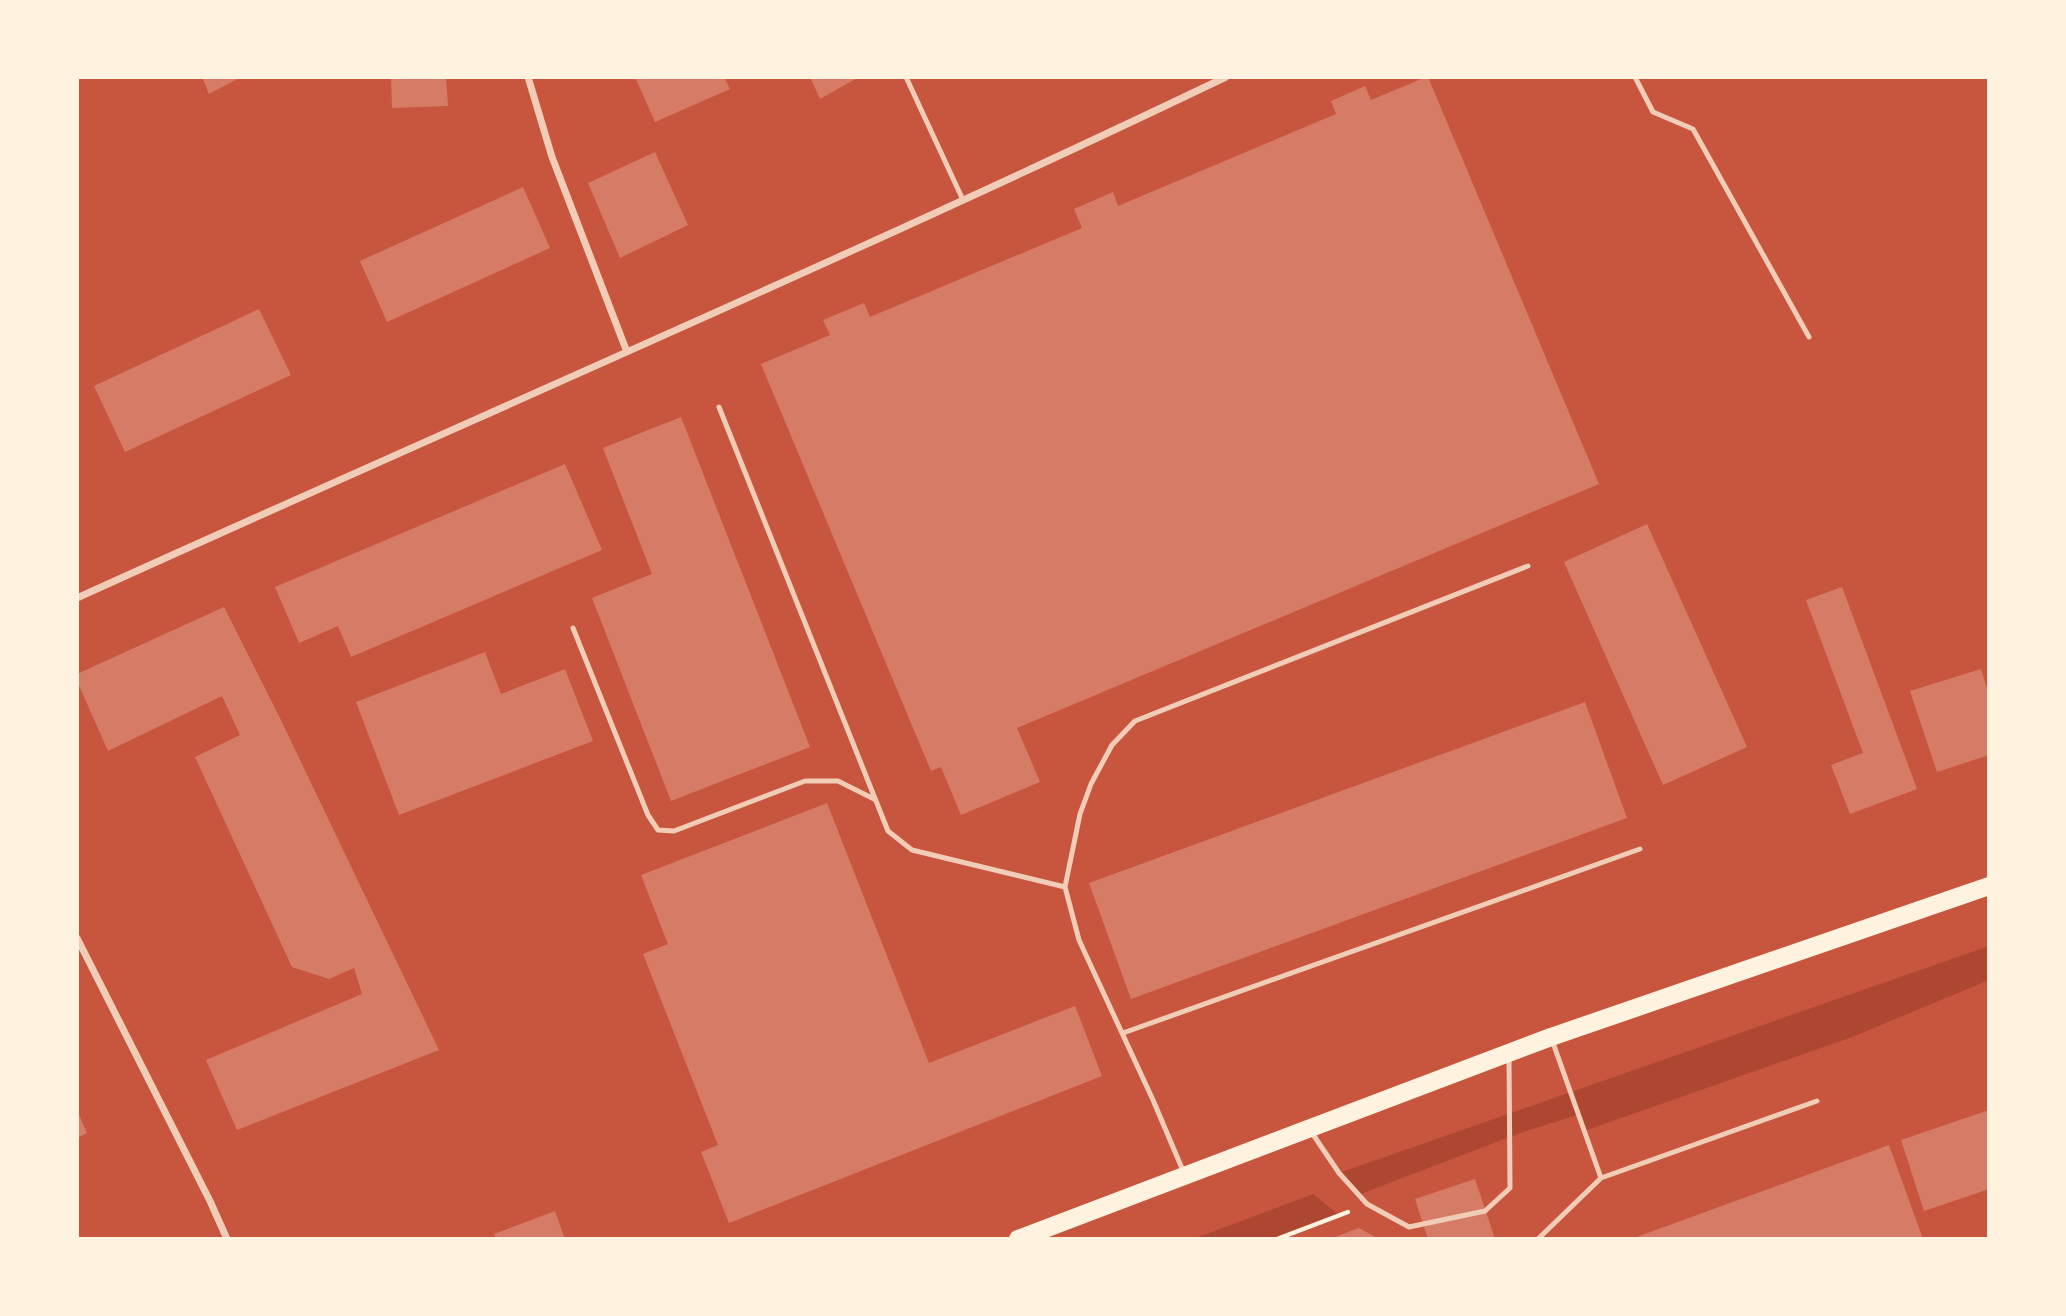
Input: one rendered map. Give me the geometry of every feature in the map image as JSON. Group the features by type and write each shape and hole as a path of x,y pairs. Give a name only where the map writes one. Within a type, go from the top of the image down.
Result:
{"main road":[{"path":"1018,1239 1551,1037 1989,886"}],"street":[{"path":"528,77 552,156 627,352"},
{"path":"77,598 820,267 1226,77"},
{"path":"77,937 227,1239"}],"lane":[{"path":"906,77 963,200"},
{"path":"1635,77 1653,112 1693,129 1809,337"},
{"path":"719,407 888,831 912,849 1065,887"},
{"path":"1185,1176 1079,940 1065,887 1080,814 1090,784 1112,745 1135,721 1528,566"},
{"path":"573,628 648,815 658,830 674,831 805,781 838,781 874,799"},
{"path":"1123,1033 1640,849"},
{"path":"1551,1037 1601,1178"},
{"path":"1308,1128 1339,1173 1367,1205 1409,1227 1485,1211 1510,1188 1509,1053"},
{"path":"1538,1239 1601,1178 1817,1101"}],"path":[{"path":"1277,1239 1367,1205"}],"shaded area":[{"path":"1989,946 1989,980 1852,1037 1584,1131 1577,1115 1520,1133 1358,1195 1339,1173"},
{"path":"1313,1194 1339,1215 1277,1239 1193,1239"}],"building":[{"path":"202,77 241,77 209,94"},
{"path":"391,77 446,77 448,106 392,108"},
{"path":"635,77 724,77 730,89 655,122"},
{"path":"810,77 859,77 820,99"},
{"path":"1426,77 1599,484 1017,728 1040,782 961,815 941,767 931,771 761,364 830,335 823,320 864,303 870,317 1082,228 1074,209 1113,192 1118,206 1336,114 1331,101 1365,86 1371,100"},
{"path":"655,152 688,225 620,258 588,183"},
{"path":"523,187 550,248 387,322 360,261"},
{"path":"259,309 291,375 125,452 94,386"},
{"path":"681,417 810,747 671,801 592,598 652,574 603,448"},
{"path":"565,464 602,550 351,657 338,626 299,643 275,587"},
{"path":"1647,524 1747,747 1663,785 1564,562"},
{"path":"1842,587 1917,789 1850,814 1831,765 1863,753 1806,600"},
{"path":"224,607 439,1050 237,1130 206,1060 362,994 354,968 329,979 292,967 195,757 240,735 222,696 108,751 77,681 77,674"},
{"path":"485,652 501,694 565,669 593,741 399,815 356,702"},
{"path":"1981,669 1989,695 1989,755 1937,772 1910,691"},
{"path":"1585,702 1627,818 1131,999 1089,883"},
{"path":"827,803 929,1063 1075,1006 1102,1076 729,1223 701,1152 718,1145 643,954 668,944 641,875"},
{"path":"77,1110 87,1133 77,1138"},
{"path":"1989,1110 1989,1189 1924,1211 1901,1140"},
{"path":"1889,1145 1923,1239 1631,1239"},
{"path":"1475,1179 1495,1239 1428,1239 1415,1199"},
{"path":"555,1211 565,1239 496,1239 494,1234"},
{"path":"1359,1228 1379,1239 1330,1239"}]}
